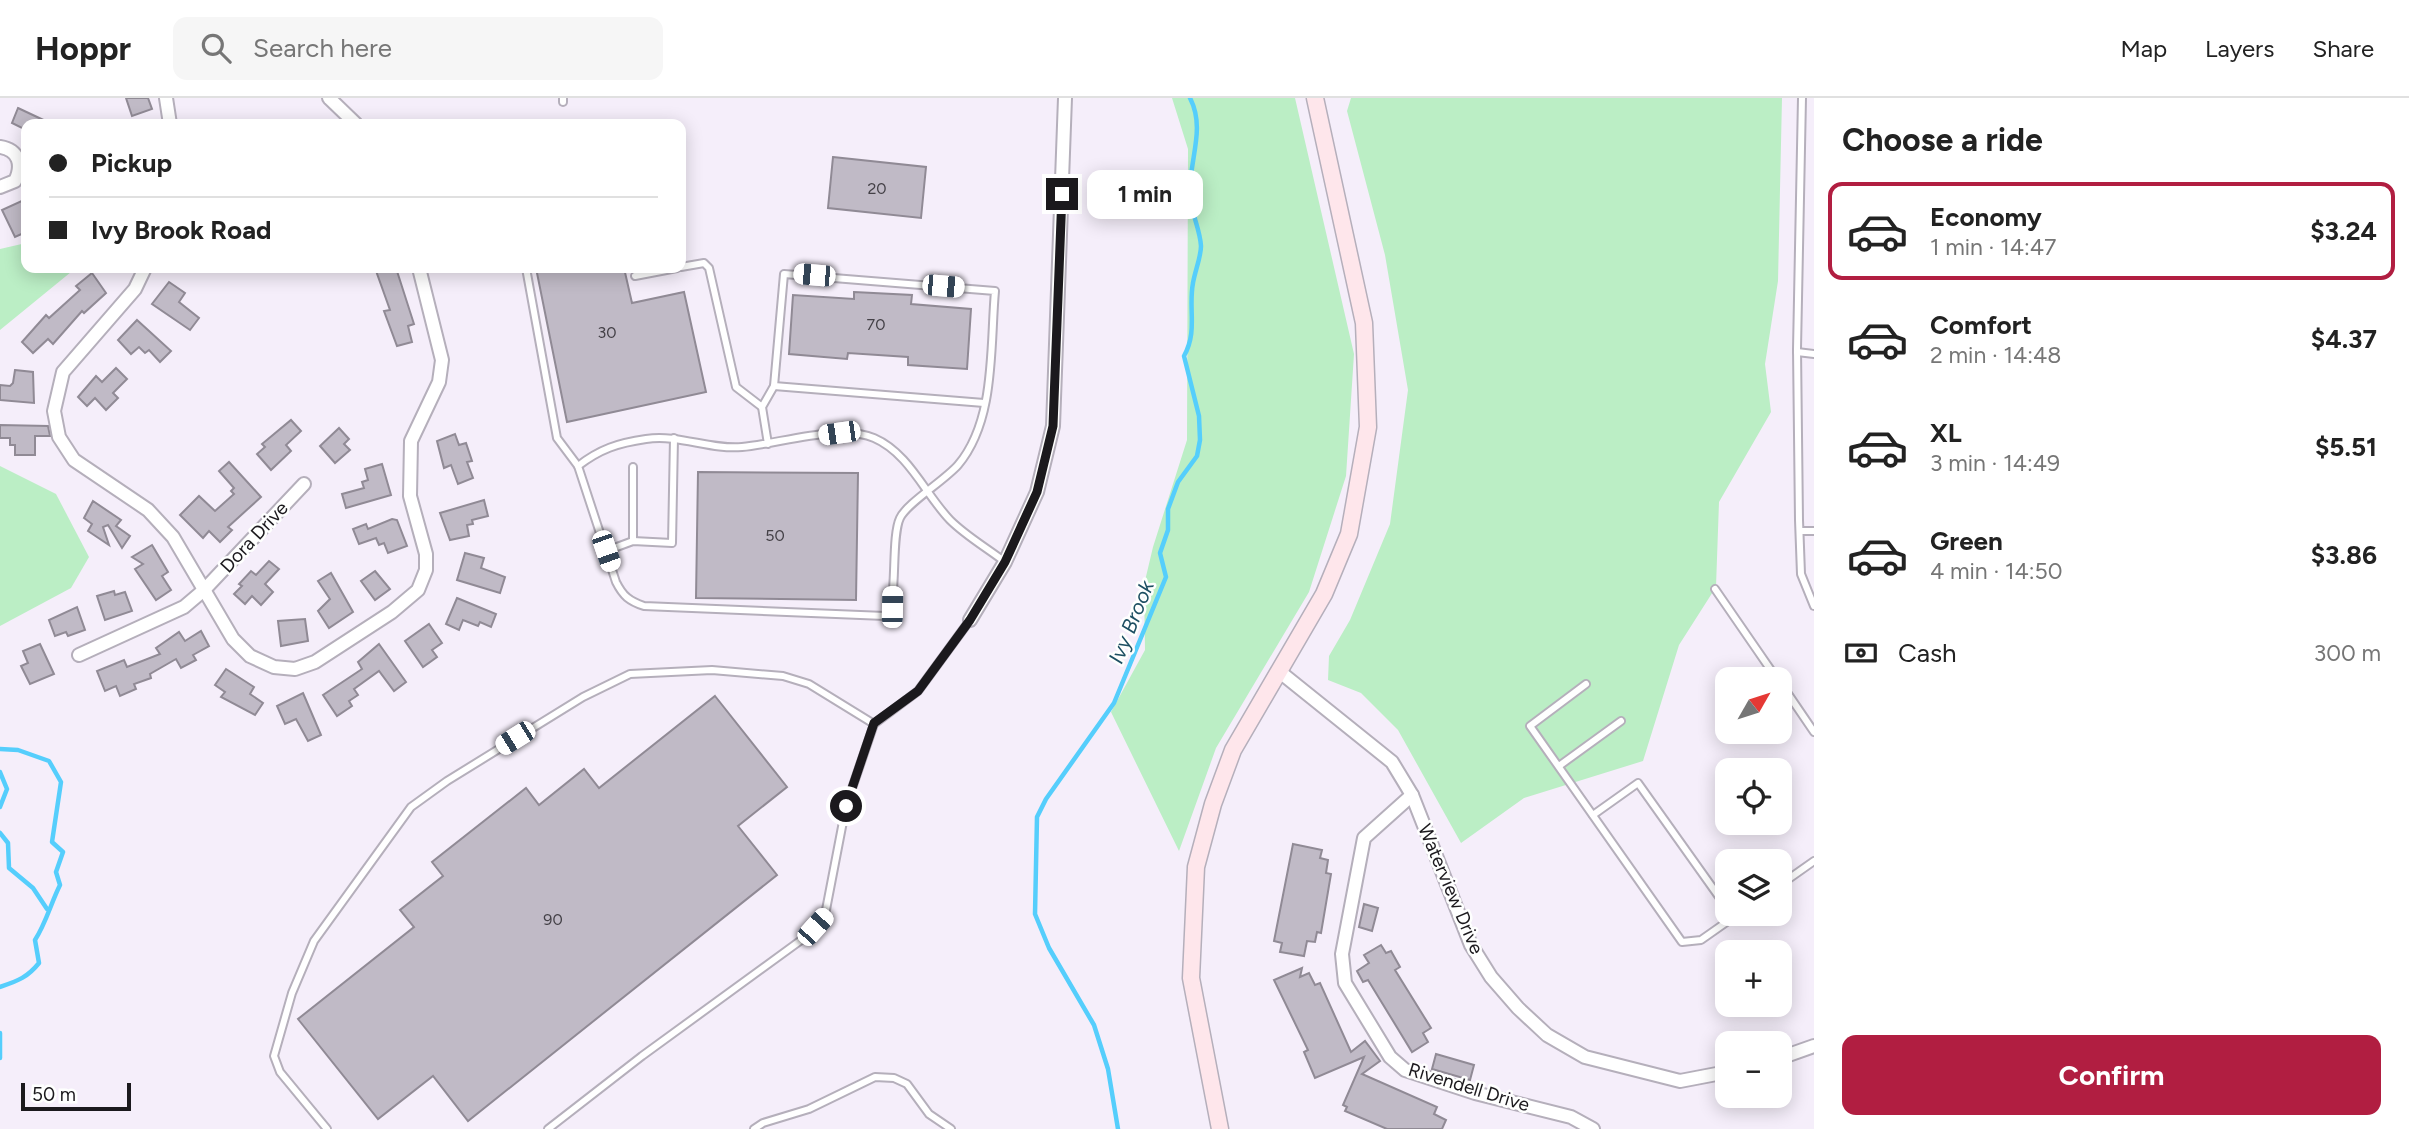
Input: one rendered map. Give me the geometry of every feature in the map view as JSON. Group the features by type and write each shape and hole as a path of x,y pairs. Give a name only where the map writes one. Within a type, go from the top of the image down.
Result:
{"main road":[{"path":"1220,1129 1191,978 1196,867 1213,804 1233,750 1324,594 1349,534 1368,427 1364,323 1315,98"}],"street":[{"path":"166,98 169,119"},
{"path":"329,98 351,119"},
{"path":"970,620 1005,562 1037,492 1053,426 1065,98"},
{"path":"0,147 13,152 19,161 20,171 15,181 0,187"},
{"path":"143,273 135,289 63,372 54,411 59,437 74,460 148,510 173,537 233,639 250,656 274,667 295,669 315,662 392,612 418,590 426,570 426,554 410,496 411,441 439,382 442,360 420,273"},
{"name":"Dora Drive","path":"79,655 184,607 204,590 304,484"},
{"name":"Waterview Drive","path":"1280,672 1392,762 1412,795 1471,945 1491,977 1537,1026 1585,1057 1680,1081 1715,1074"},
{"name":"Rivendell Drive","path":"1412,795 1364,838 1342,954 1345,983 1390,1057 1405,1070 1475,1093 1571,1117 1593,1129"},
{"path":"1792,1054 1814,1046"}],"lane":[{"path":"1802,98 1797,352 1800,531 1801,573 1814,606"},
{"path":"686,266 704,263 709,268 736,387 762,407"},
{"path":"527,273 557,438 578,466 624,596 644,606 885,615 892,607 894,542 900,517 907,507 947,477 973,442 981,425 995,291 789,273 782,278 774,386 762,407 768,443"},
{"path":"635,275 646,273"},
{"path":"1797,352 1814,354"},
{"path":"774,386 984,403"},
{"path":"578,466 599,450 642,440 674,438 739,448 839,433 874,438 900,457 949,519 1005,562"},
{"path":"606,551 633,541 672,543 674,438"},
{"path":"633,467 633,541"},
{"path":"1800,531 1814,531"},
{"path":"1715,589 1769,667"},
{"path":"548,1129 642,1056 804,938 825,915 846,806 874,723 918,691 970,620"},
{"path":"327,1129 280,1072 274,1056 292,993 314,941 411,807 447,780 583,697 630,674 712,670 783,676 809,684 874,723"},
{"path":"1586,684 1530,726 1682,942 1701,940 1720,926"},
{"path":"1792,700 1814,732"},
{"path":"1559,766 1621,721"},
{"path":"1593,815 1638,783 1715,891"},
{"path":"1792,877 1814,861"},
{"path":"754,1129 764,1123 810,1109 875,1077 894,1078 907,1084 929,1114 951,1129"}],"green space":[{"path":"1172,98 1295,98 1354,354 1346,476 1309,592 1216,748 1179,851 1111,712 1145,650 1144,585 1153,547 1187,440 1188,149"},
{"path":"1351,98 1782,98 1778,281 1765,364 1771,412 1719,502 1716,587 1679,645 1643,761 1524,798 1461,843 1398,730 1361,693 1328,680 1329,656 1350,620 1390,524 1408,390 1385,255 1347,111"},
{"path":"21,244 21,273 70,273 0,330 0,249"},
{"path":"0,466 56,494 89,557 71,588 0,626"}],"building":[{"path":"126,98 148,98 152,109 132,116"},
{"path":"18,108 41,119 21,119 21,128 12,123"},
{"path":"833,157 926,167 921,218 828,208"},
{"path":"21,201 21,234 15,237 2,210"},
{"path":"92,273 106,293 84,313 82,311 53,344 48,339 33,353 22,342 46,315 49,318 80,290 76,286"},
{"path":"377,273 398,273 414,324 408,326 412,342 397,346 384,311 390,310"},
{"path":"537,273 625,273 632,303 684,292 706,392 567,422"},
{"path":"169,282 185,293 179,302 199,318 190,330 152,304"},
{"path":"854,292 912,295 911,304 971,309 967,369 908,365 908,357 848,353 847,359 789,354 793,295 854,299"},
{"path":"137,320 171,351 160,362 149,350 145,353 139,347 131,354 118,340"},
{"path":"116,368 127,379 113,393 118,398 106,410 95,398 87,406 78,397 96,376 102,382"},
{"path":"15,370 33,372 34,403 0,400 0,385 10,386 13,383"},
{"path":"291,420 301,431 286,445 291,451 271,470 257,454 265,447 262,444"},
{"path":"0,425 48,426 50,436 35,436 35,455 15,455 15,445 10,445 10,438 0,438"},
{"path":"339,428 349,439 344,444 350,450 335,463 320,446"},
{"path":"455,434 459,445 466,443 472,461 467,462 473,478 458,484 451,465 444,468 437,441"},
{"path":"229,462 261,497 228,527 232,530 220,542 209,531 203,538 180,515 199,496 215,511 234,494 231,491 234,488 219,471"},
{"path":"382,464 391,495 346,508 342,494 364,488 362,482 368,480 365,469"},
{"path":"698,472 858,473 856,600 696,598"},
{"path":"484,500 488,516 472,520 473,524 467,525 469,536 450,540 440,513"},
{"path":"93,501 121,520 116,526 130,536 122,548 108,525 103,527 109,545 88,531 92,524 84,518"},
{"path":"392,519 397,520 407,546 388,553 384,543 379,545 376,538 359,544 353,529 366,524 368,529"},
{"path":"152,545 168,572 162,576 171,590 156,600 135,569 143,564 132,557"},
{"path":"465,553 484,558 481,568 505,577 500,593 457,580"},
{"path":"269,561 279,569 265,584 273,592 261,605 252,596 245,604 234,594 242,586 239,584 251,571 256,575"},
{"path":"375,571 390,589 375,600 361,581"},
{"path":"331,573 353,612 329,628 318,611 330,599 318,581"},
{"path":"114,591 115,595 125,592 132,611 105,620 97,596"},
{"path":"457,598 496,614 491,627 480,622 478,626 463,620 459,630 446,624"},
{"path":"77,607 85,630 68,636 66,632 55,636 49,620"},
{"path":"305,619 308,641 281,646 278,621"},
{"path":"429,624 442,643 432,650 437,657 423,667 405,641"},
{"path":"201,631 209,646 193,655 196,660 181,668 176,659 150,674 151,678 134,684 136,689 120,696 116,686 105,691 97,671 124,660 127,667 160,654 156,648 179,632 185,641"},
{"path":"40,644 54,674 30,684 21,666 28,663 23,651"},
{"path":"379,644 406,682 394,691 379,671 354,689 358,695 349,701 352,706 337,716 323,695 362,669 358,662"},
{"path":"226,669 254,687 250,694 263,703 255,715 221,697 225,692 215,685"},
{"path":"303,693 321,735 308,741 296,719 285,724 277,706"},
{"path":"715,696 787,787 738,826 777,875 468,1121 433,1076 378,1119 298,1019 414,927 400,910 443,876 432,862 526,788 539,805 584,769 599,788"},
{"path":"1293,844 1322,850 1320,858 1328,860 1326,873 1331,874 1321,933 1317,932 1315,942 1307,941 1304,956 1280,952 1282,943 1274,941"},
{"path":"1364,904 1378,908 1372,931 1359,927"},
{"path":"1381,945 1386,953 1391,951 1400,967 1395,970 1431,1028 1423,1033 1428,1042 1412,1052 1368,980 1363,982 1357,971 1369,963 1364,955"},
{"path":"1302,968 1300,977 1309,973 1315,985 1320,983 1351,1052 1365,1041 1380,1061 1362,1074 1437,1107 1434,1114 1446,1120 1442,1129 1387,1129 1345,1111 1347,1107 1343,1105 1364,1057 1315,1078 1304,1052 1308,1050 1274,980"},
{"path":"1436,1054 1474,1065 1470,1080 1432,1069"}],"waterway":[{"name":"Ivy Brook","path":"1118,1129 1108,1069 1094,1025 1049,948 1035,914 1037,817 1046,799 1114,703 1166,577 1160,553 1168,530 1168,509 1178,482 1197,456 1200,440 1199,416 1184,356 1191,338 1192,293 1201,246 1190,200 1197,133 1195,110 1190,98"},
{"path":"0,749 18,750 49,761 61,782 52,842 63,852 56,872 60,885 35,940 39,963 21,978 0,987"},
{"path":"0,772 7,789 0,807"},
{"path":"0,833 8,843 9,868 33,888 47,909"},
{"path":"0,1033 0,1058"}],"route":[{"path":"846,806 874,723 918,691 970,620 1005,562 1037,492 1053,426 1062,194"}]}
